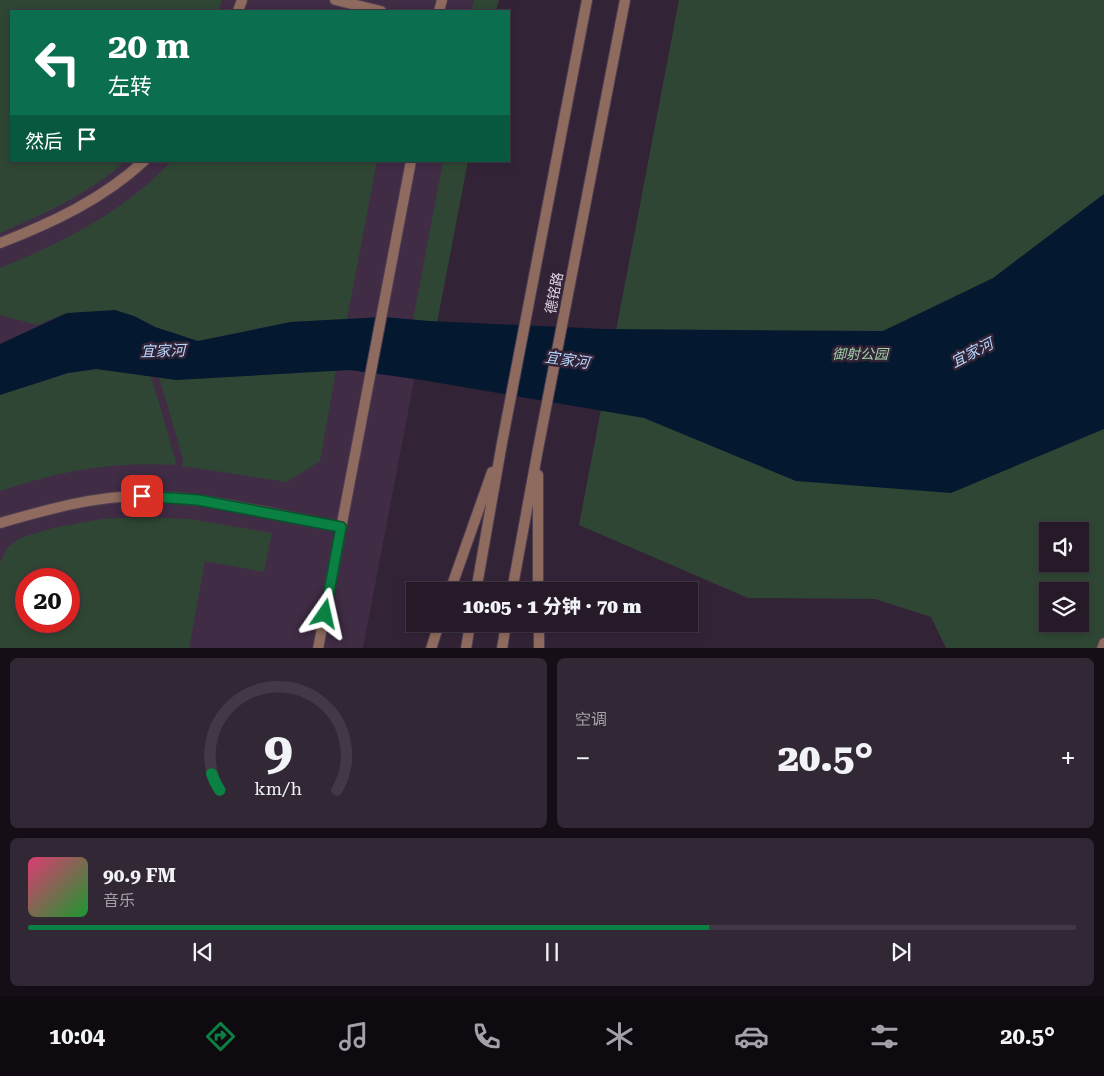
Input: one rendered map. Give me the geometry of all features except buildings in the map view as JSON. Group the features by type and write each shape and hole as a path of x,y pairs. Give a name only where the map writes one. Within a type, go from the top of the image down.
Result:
{"street":[{"path":"335,0 377,10"},
{"name":"德铭路","path":"478,582 545,212 587,0"},
{"name":"德铭路","path":"514,582 625,0"},
{"path":"0,242 24,234 87,203 120,181 143,162"},
{"path":"318,648 411,162"},
{"path":"453,582 502,443"},
{"path":"538,449 538,582"},
{"path":"0,523 48,509 101,499 142,496 198,500 341,527"},
{"path":"431,648 436,632"},
{"path":"466,648 469,632"},
{"path":"502,648 505,632"},
{"path":"538,632 539,648"},
{"path":"1102,648 1104,643"}],"shaded area":[{"path":"0,0 487,0 485,10 10,10 10,162 456,162 363,648 0,648"}],"green space":[{"path":"0,0 222,0 218,10 10,10 10,162 125,162 82,193 0,233"},
{"path":"474,0 499,0 496,10 471,10"},
{"name":"御射公园","path":"679,0 1104,0 1104,648 946,648 931,617 875,599 748,598 579,525"},
{"path":"170,162 377,162 347,319 291,322 198,341 155,327 134,316 67,313 37,325 0,315 0,268 69,237 113,210 153,179"},
{"path":"443,162 468,162 437,323 413,320"},
{"path":"96,369 151,376 176,462 175,465 152,464 86,469 44,478 0,491 0,395 68,373"},
{"path":"336,370 320,461 287,482 182,466 183,459 159,377 176,380"},
{"path":"146,517 189,519 272,533 264,572 205,561 189,648 0,648 0,563 7,548 20,538 53,528 102,519"}],"water":[{"name":"宜家河","path":"1104,194 1104,429 951,493 796,481 644,418 422,380 350,370 176,380 96,369 68,373 0,395 0,344 67,313 115,310 134,316 155,327 198,341 291,322 382,317 605,329 883,331 993,278"}],"route":[{"path":"142,496 198,500 341,527 325,614"}]}
